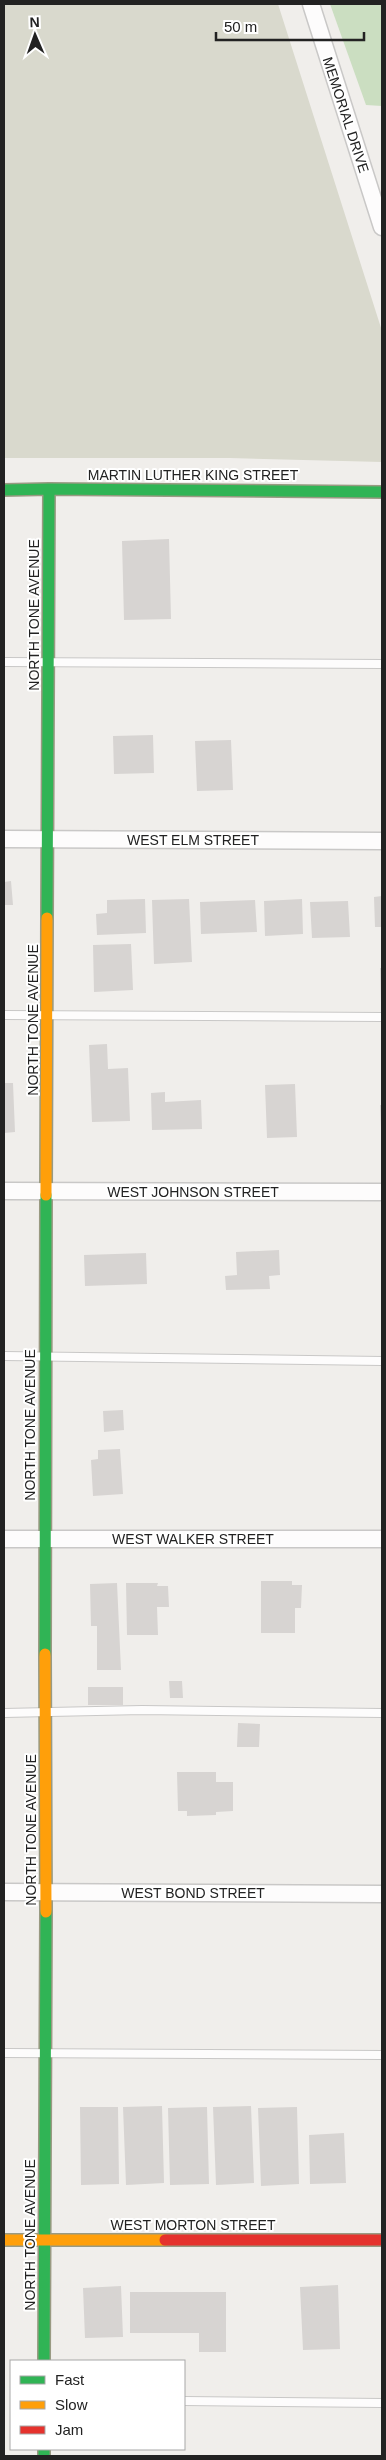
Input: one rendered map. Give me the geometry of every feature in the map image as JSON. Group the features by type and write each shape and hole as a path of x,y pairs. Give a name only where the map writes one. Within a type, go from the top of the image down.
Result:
{"main road":[{"name":"NORTH TONE AVENUE","path":"44,2360 46,1892 44,1538 49,839 49,489"},
{"name":"MARTIN LUTHER KING STREET","path":"4,490 382,492"},
{"name":"WEST MORTON STREET","path":"4,2240 382,2240"}],"street":[{"name":"MEMORIAL DRIVE","path":"311,4 382,227"},
{"name":"WEST ELM STREET","path":"4,839 382,841"},
{"name":"WEST JOHNSON STREET","path":"4,1192 382,1192"},
{"name":"WEST WALKER STREET","path":"4,1538 382,1538"},
{"name":"WEST BOND STREET","path":"4,1892 382,1894"}],"lane":[{"path":"4,662 382,664"},
{"path":"4,1014 382,1017"},
{"path":"4,1356 382,1361"},
{"path":"4,1713 142,1710 382,1712"},
{"path":"4,2054 382,2055"},
{"path":"185,2401 382,2403"}],"shaded area":[{"path":"4,4 278,4 382,331 382,462 230,458 4,458"}],"green space":[{"path":"330,4 382,4 382,106 366,105"}],"building":[{"path":"169,539 171,619 124,620 122,541"},
{"path":"153,735 154,773 114,774 113,736"},
{"path":"231,740 233,790 197,791 195,741"},
{"path":"11,881 13,905 4,905 4,882"},
{"path":"382,896 382,927 375,927 374,897"},
{"path":"145,899 146,933 97,935 96,914 107,913 107,900"},
{"path":"189,899 192,962 154,964 152,900"},
{"path":"302,899 303,934 265,936 264,901"},
{"path":"255,900 257,932 201,934 200,902"},
{"path":"348,901 350,937 312,938 310,902"},
{"path":"131,944 133,990 94,992 93,945"},
{"path":"380,968 382,968 382,1003 381,1003"},
{"path":"107,1044 108,1069 128,1068 130,1121 92,1122 89,1045"},
{"path":"4,1083 13,1083 15,1132 4,1133"},
{"path":"295,1084 297,1137 267,1138 265,1085"},
{"path":"165,1092 165,1102 201,1100 202,1129 152,1130 151,1093"},
{"path":"380,1105 382,1105 382,1128 381,1128"},
{"path":"279,1250 280,1275 269,1276 270,1289 226,1290 225,1276 237,1275 236,1252"},
{"path":"146,1253 147,1284 85,1286 84,1255"},
{"path":"123,1410 124,1430 104,1432 103,1411"},
{"path":"120,1449 123,1494 93,1496 91,1460 98,1459 98,1450"},
{"path":"261,1581 292,1581 292,1585 302,1585 301,1608 295,1608 295,1633 261,1633"},
{"path":"117,1583 121,1670 97,1670 97,1626 91,1626 90,1584"},
{"path":"126,1583 158,1583 157,1586 168,1586 169,1607 157,1607 158,1635 127,1635"},
{"path":"169,1681 182,1681 183,1698 170,1698"},
{"path":"88,1687 123,1687 123,1705 88,1705"},
{"path":"238,1723 260,1724 259,1747 237,1747"},
{"path":"177,1772 216,1772 216,1782 233,1782 233,1811 216,1812 216,1815 187,1816 187,1811 178,1811"},
{"path":"162,2106 164,2183 126,2185 123,2107"},
{"path":"251,2106 254,2183 216,2185 213,2107"},
{"path":"80,2107 118,2107 119,2184 81,2185"},
{"path":"207,2107 209,2184 170,2185 168,2108"},
{"path":"297,2107 299,2184 261,2186 258,2108"},
{"path":"344,2133 346,2183 310,2184 309,2135"},
{"path":"338,2285 340,2349 303,2350 300,2287"},
{"path":"121,2286 123,2337 85,2338 83,2288"},
{"path":"130,2292 226,2292 226,2352 199,2352 199,2333 130,2333"}],"traffic: fast":[{"path":"49,489 382,492"},
{"path":"4,490 49,489 47,918"},
{"path":"45,1654 46,1195"},
{"path":"44,2360 46,1912"},
{"path":"44,2450 44,2456"}],"traffic: slow":[{"path":"46,1195 47,918"},
{"path":"45,1654 46,1912"},
{"path":"4,2240 165,2240"}],"traffic: jam":[{"path":"165,2240 382,2240"}]}
